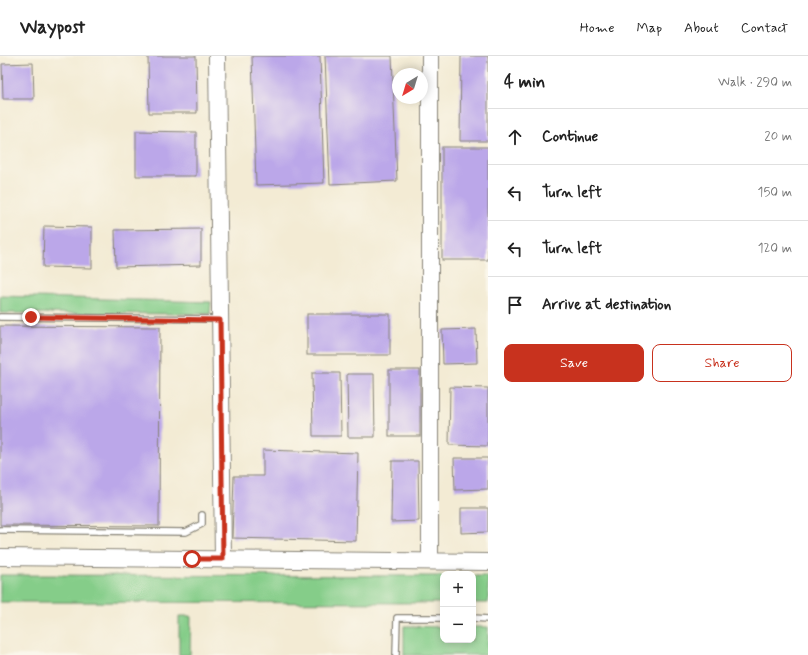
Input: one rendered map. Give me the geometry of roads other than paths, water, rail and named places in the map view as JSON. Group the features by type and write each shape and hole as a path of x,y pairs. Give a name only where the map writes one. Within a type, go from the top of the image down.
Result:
{"street":[{"path":"216,56 223,559"},
{"path":"430,56 430,561"},
{"path":"0,557 488,562"}],"lane":[{"path":"0,317 220,320"},
{"path":"0,530 186,532 202,524 202,515"},
{"path":"396,655 397,618 440,618"},
{"path":"476,618 488,619"}]}
